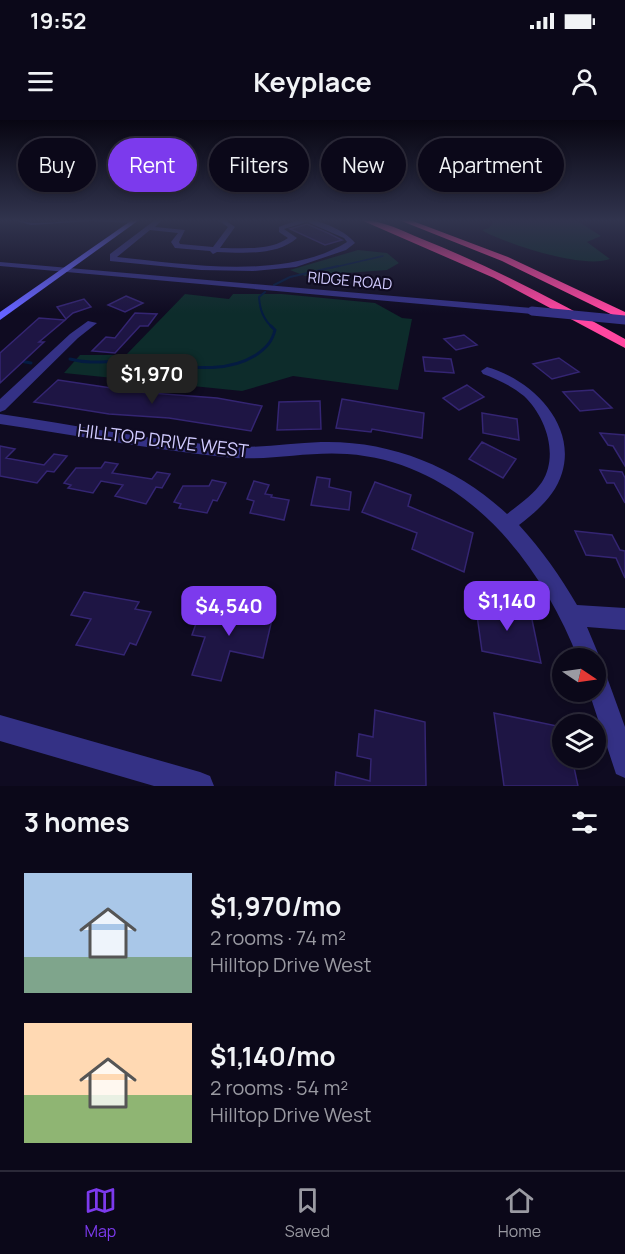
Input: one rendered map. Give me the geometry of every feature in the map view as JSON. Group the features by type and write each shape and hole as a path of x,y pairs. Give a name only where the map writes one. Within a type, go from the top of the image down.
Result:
{"highway":[{"path":"445,251 487,270 625,344"},
{"path":"484,251 505,259 625,319"}],"main road":[{"path":"0,317 93,251"}],"street":[{"path":"119,251 113,256 113,259 206,268 245,269 288,266 334,251"},
{"path":"198,282 218,251"},
{"name":"RIDGE ROAD","path":"0,264 625,319"},
{"path":"187,282 206,268"},
{"path":"0,407 74,336 92,323"},
{"path":"487,371 519,387 536,401 549,423 557,450 555,468 548,486 538,499 507,524"},
{"name":"HILLTOP DRIVE WEST","path":"0,419 226,452 332,447 370,450 405,459 440,475 474,496 507,524 542,566 571,615 585,648"},
{"path":"571,615 625,619"},
{"path":"604,702 625,765"},
{"path":"0,728 200,786"}],"green space":[{"path":"354,251 387,253 399,263 387,270 305,276 290,270"},
{"path":"536,251 599,251 610,259 583,261"},
{"path":"185,294 229,299 233,294 282,294 375,303 402,318 412,319 398,390 293,376 242,391 64,373 80,355 126,355"}],"building":[{"path":"126,296 143,303 125,312 108,305"},
{"path":"84,299 91,307 73,313 66,319 57,307"},
{"path":"135,313 157,314 148,326 140,326 115,353 92,351 106,337 115,338"},
{"path":"39,318 65,320 39,342 44,342 0,383 0,353"},
{"path":"464,335 477,345 456,350 444,339"},
{"path":"423,357 451,359 454,373 425,371"},
{"path":"559,358 579,372 552,379 533,364"},
{"path":"58,380 138,392 217,398 262,406 251,431 169,418 109,414 34,402"},
{"path":"467,385 484,397 459,410 443,398"},
{"path":"593,390 612,408 580,411 563,392"},
{"path":"342,399 424,413 422,438 372,429 371,432 336,428"},
{"path":"320,401 321,429 277,430 279,402"},
{"path":"482,413 517,419 519,440 483,433"},
{"path":"600,433 625,435 625,466 613,446 608,445"},
{"path":"482,442 516,459 503,478 469,459"},
{"path":"0,446 15,449 6,458 44,465 54,454 67,456 54,472 47,471 37,483 0,476"},
{"path":"105,462 118,464 112,473 152,479 157,472 170,474 162,488 156,487 146,504 115,496 123,485 101,481 93,493 68,488 71,485 64,483 76,468 101,468"},
{"path":"600,470 622,472 625,478 625,503 614,483 607,483"},
{"path":"317,477 330,479 329,487 351,492 349,510 311,505"},
{"path":"212,480 226,483 217,501 213,500 207,513 179,508 181,504 174,502 183,486 209,486"},
{"path":"254,481 269,485 265,494 289,500 284,520 250,513 254,501 247,499"},
{"path":"375,482 411,495 408,506 473,533 464,572 412,549 417,533 362,512"},
{"path":"575,531 612,535 620,550 625,551 625,578 616,558 586,555"},
{"path":"84,592 139,602 135,609 151,612 136,645 130,643 124,655 76,645 91,619 71,615"},
{"path":"204,601 273,615 263,658 230,651 221,681 192,675 205,637 192,635"},
{"path":"475,601 530,610 541,663 482,651"},
{"path":"375,710 425,722 426,786 335,786 336,772 370,781 371,759 357,756 359,734 373,737"},
{"path":"494,713 552,725 552,768 574,768 578,786 504,786"}],"waterway":[{"path":"331,268 383,256"},
{"path":"274,285 290,277 338,266"},
{"path":"70,359 94,362 134,361 212,368 242,362 263,350 274,334 275,330 264,318 260,306 259,297 265,292"},
{"path":"20,361 31,363"}]}
